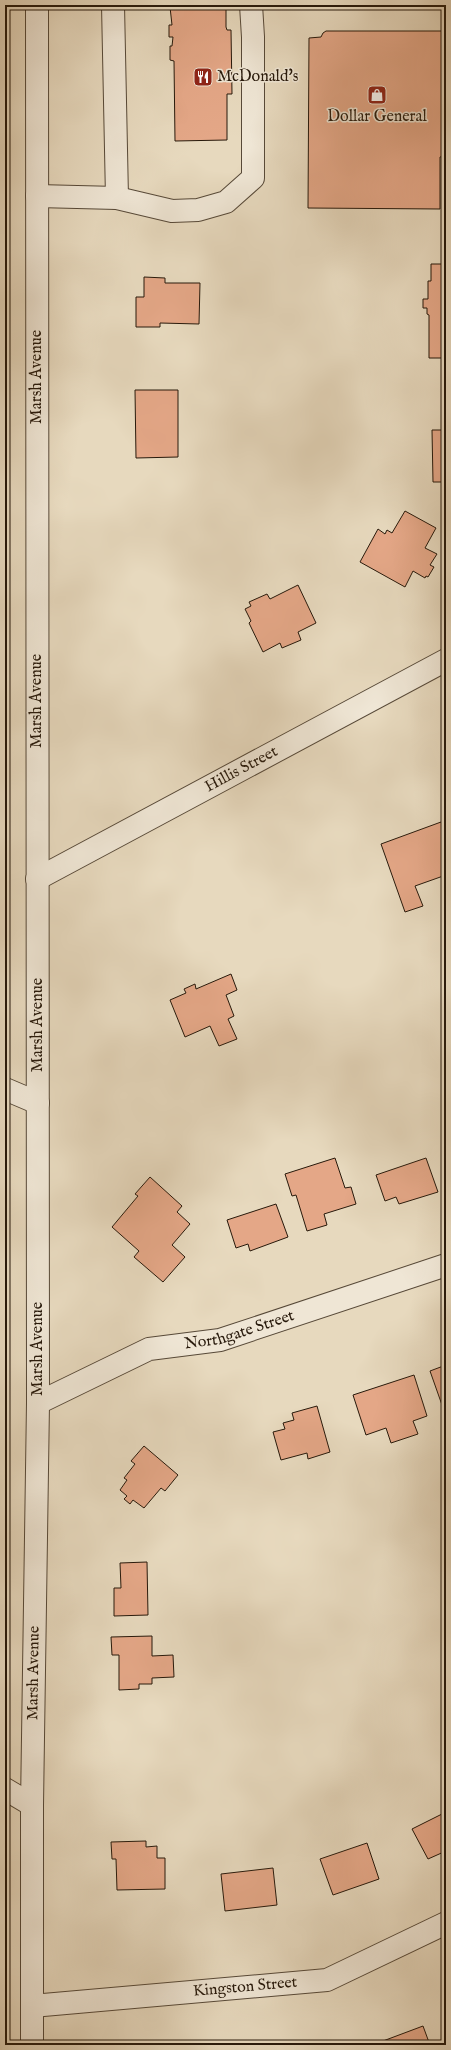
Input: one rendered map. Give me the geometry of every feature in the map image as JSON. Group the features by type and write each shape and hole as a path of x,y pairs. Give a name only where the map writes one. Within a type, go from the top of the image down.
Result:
{"street":[{"name":"Marsh Avenue","path":"32,2045 32,1805 38,1403 37,5"},
{"path":"113,5 117,198"},
{"path":"37,196 117,198 172,211 198,210 226,202 253,178 253,45 251,5"},
{"name":"Hillis Street","path":"38,880 446,660"},
{"path":"5,1089 38,1103"},
{"name":"Northgate Street","path":"38,1403 149,1349 220,1340 446,1266"},
{"path":"5,1789 32,1805"},
{"name":"Kingston Street","path":"32,2006 328,1980 446,1923"}],"building":[{"name":"McDonald's","path":"174,5 226,5 226,27 227,30 231,30 232,94 227,94 227,140 175,141 174,61 170,60 170,46 172,46 173,37 169,37 169,25 172,25 170,7 174,7"},
{"name":"Dollar General","path":"326,31 443,31 446,33 446,153 444,156 440,157 440,209 308,208 309,38 321,37"},
{"path":"431,264 446,264 446,358 429,358 429,315 427,314 427,308 423,308 423,299 428,299 428,281 431,281"},
{"path":"144,277 165,278 165,283 200,283 199,324 160,323 160,327 136,327 136,297 144,297"},
{"path":"135,390 178,390 178,457 136,458"},
{"path":"432,430 446,430 446,482 433,482"},
{"path":"405,511 436,528 425,548 437,554 430,565 434,567 428,577 426,576 425,578 413,571 405,587 360,562 378,529 385,534 387,530 392,533"},
{"path":"298,585 316,623 298,632 301,640 282,648 280,643 263,652 249,623 251,621 245,609 251,606 249,602 267,594 270,599"},
{"path":"441,822 446,835 446,875 415,886 423,906 405,912 381,844"},
{"path":"231,974 237,990 226,995 234,1016 228,1019 237,1039 219,1046 210,1026 185,1037 170,1000 186,993 184,989 195,984 196,989"},
{"path":"335,1158 345,1188 351,1187 356,1204 324,1214 327,1225 307,1231 296,1195 292,1196 285,1174"},
{"path":"426,1158 438,1192 399,1204 396,1197 385,1201 376,1175"},
{"path":"150,1177 182,1206 177,1212 190,1224 172,1245 185,1257 163,1282 134,1257 139,1251 112,1227 138,1196 135,1194"},
{"path":"276,1204 288,1237 250,1251 248,1244 236,1248 227,1220"},
{"path":"446,1365 446,1403 442,1405 430,1371"},
{"path":"414,1375 427,1416 413,1421 418,1434 391,1443 386,1428 366,1435 353,1395"},
{"path":"317,1406 330,1452 308,1459 307,1453 281,1460 273,1432 285,1429 283,1423 294,1420 292,1413"},
{"path":"144,1446 178,1475 165,1491 161,1488 144,1508 133,1500 130,1504 124,1499 127,1496 120,1490 127,1480 124,1478 135,1464 131,1461"},
{"path":"147,1562 148,1615 114,1616 114,1588 121,1588 120,1563"},
{"path":"152,1636 152,1656 173,1655 174,1677 152,1678 152,1684 139,1684 139,1689 119,1690 119,1655 112,1655 111,1637"},
{"path":"446,1812 446,1851 428,1859 412,1829"},
{"path":"146,1841 146,1847 157,1846 157,1858 165,1858 165,1889 117,1890 116,1859 112,1859 111,1842"},
{"path":"367,1843 379,1879 333,1895 320,1859"},
{"path":"273,1868 277,1905 225,1911 221,1874"},
{"path":"423,2026 430,2045 384,2045 383,2041"}],"place":[{"name":"McDonald's","path":"203,77"},
{"name":"Dollar General","path":"377,95"}]}
